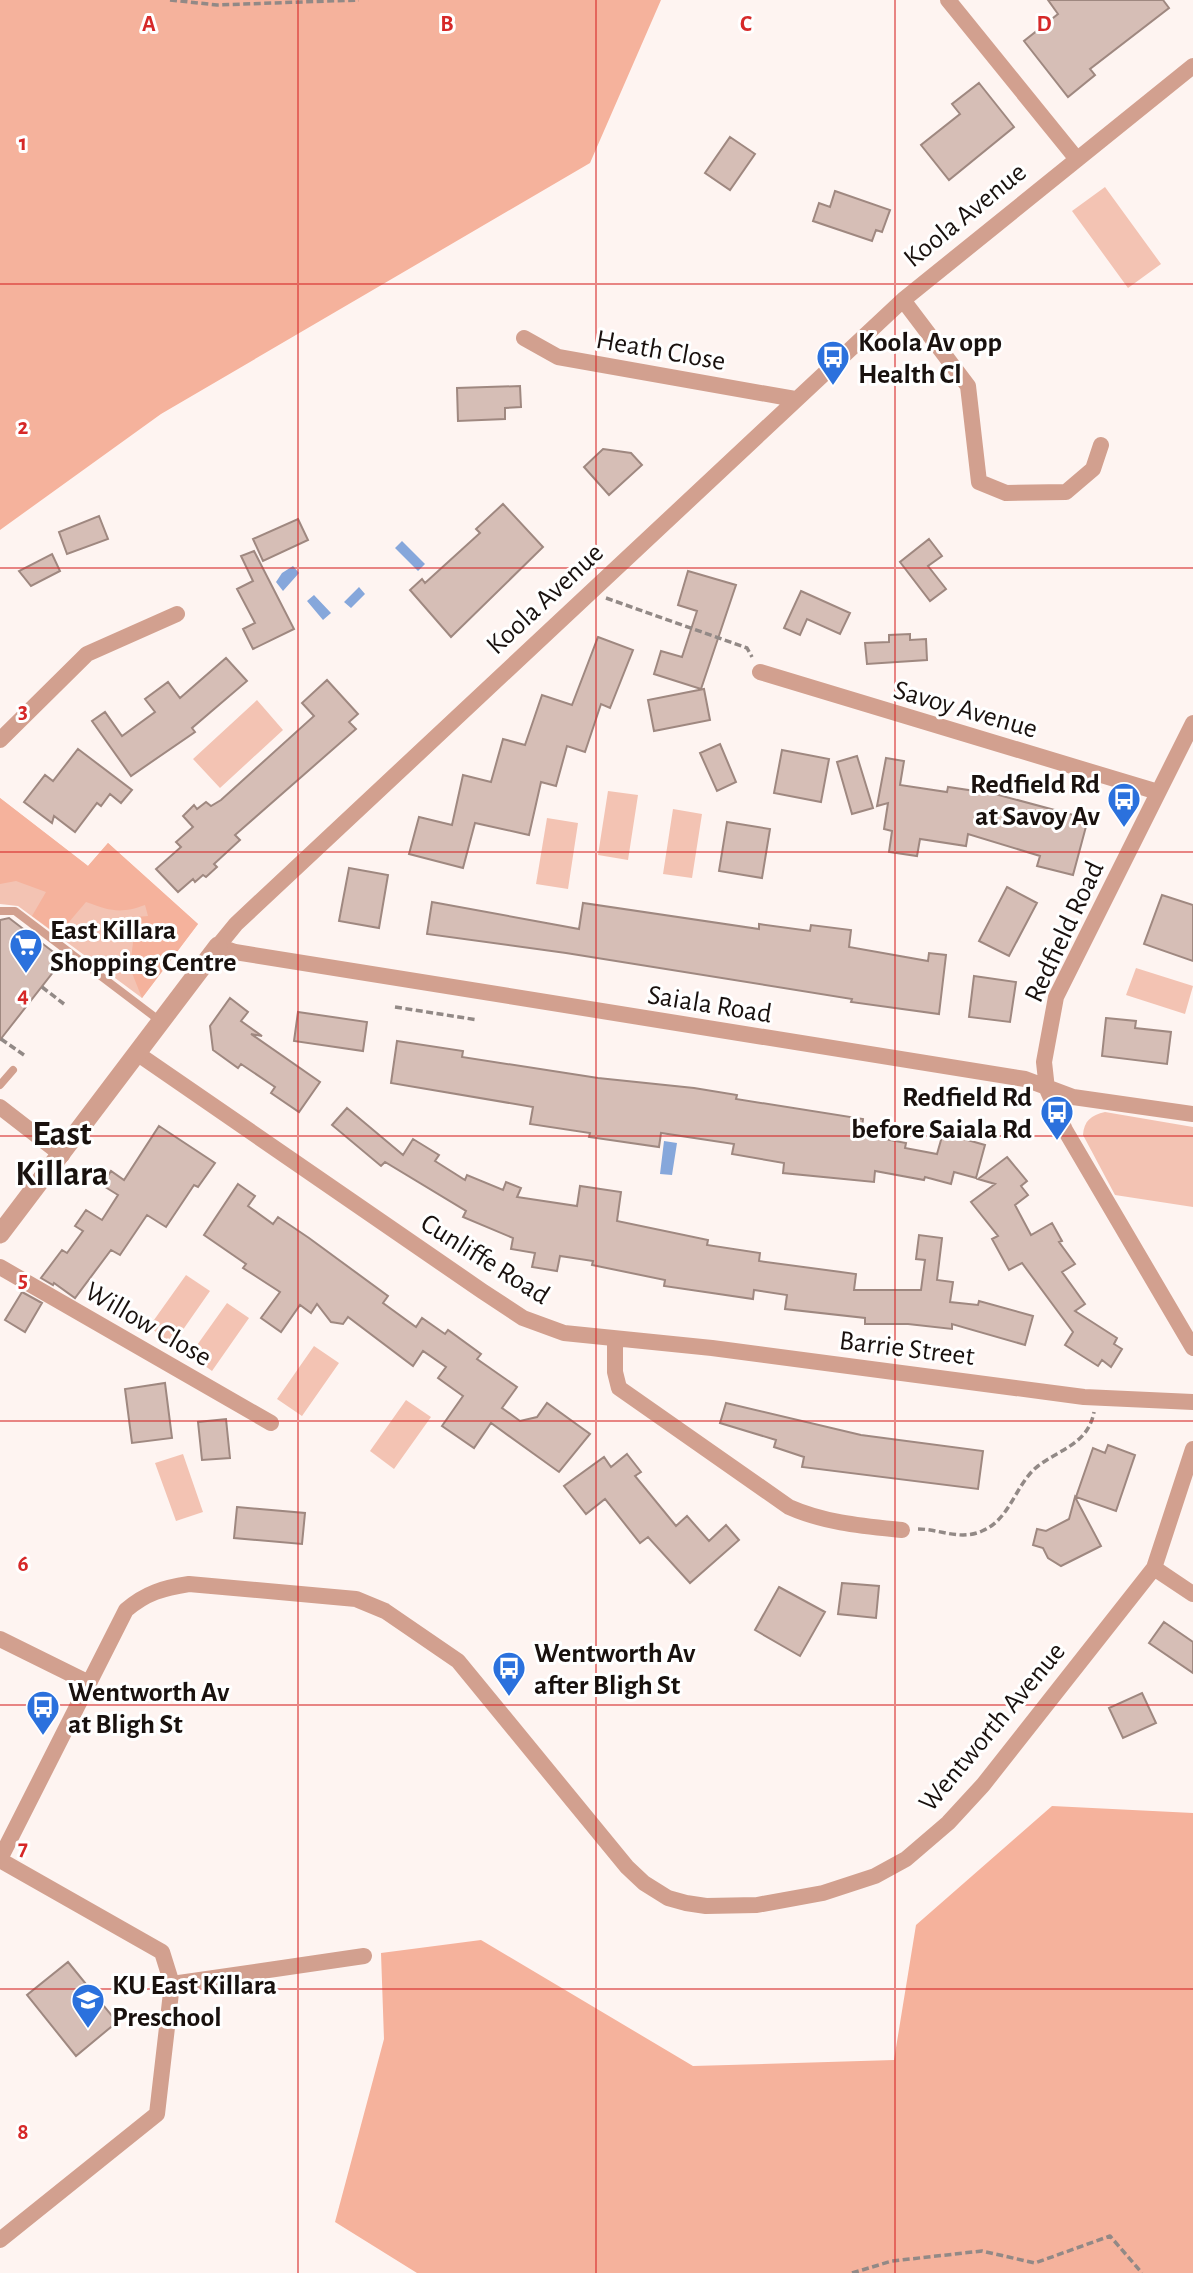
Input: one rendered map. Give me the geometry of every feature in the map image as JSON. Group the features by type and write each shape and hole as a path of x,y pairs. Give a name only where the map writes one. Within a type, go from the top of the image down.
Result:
{"street":[{"path":"948,0 1076,158"},
{"name":"Koola Avenue","path":"0,1234 236,924 903,300 1193,66"},
{"path":"903,300 968,386 979,482 1006,493 1066,492 1093,469 1101,445"},
{"name":"Heath Close","path":"524,338 558,357 795,400"},
{"path":"0,740 87,654 177,614"},
{"name":"Savoy Avenue","path":"760,673 1158,792"},
{"name":"Redfield Road","path":"1193,723 1056,997 1046,1042 1047,1089 1085,1165 1193,1348"},
{"name":"Saiala Road","path":"218,946 235,952 1026,1079 1073,1097 1193,1114"},
{"name":"Cunliffe Road","path":"138,1054 523,1318 564,1333 615,1340"},
{"path":"0,1107 62,1155"},
{"name":"Willow Close","path":"0,1268 271,1423"},
{"path":"615,1340 615,1372 619,1388 789,1507 812,1517 839,1523 902,1530"},
{"name":"Barrie Street","path":"615,1340 712,1348 1084,1396 1193,1402"},
{"name":"Wentworth Avenue","path":"0,1860 125,1610 144,1595 166,1587 189,1584 356,1599 386,1611 458,1661 627,1867 644,1883 668,1898 686,1903 727,1907 757,1905 854,1884 906,1858 929,1841 983,1785 1154,1568 1193,1449"},
{"path":"1154,1568 1193,1594"},
{"path":"0,1639 89,1682"},
{"path":"0,1860 162,1952 172,1984 157,2114 0,2240"},
{"path":"172,1984 364,1956"}],"lane":[{"path":"0,911 15,911 162,1022"},
{"path":"0,1085 13,1070"}],"path":[{"path":"170,0 217,5 359,0"},
{"path":"590,593 747,648 760,673"},
{"path":"41,987 64,1004"},
{"path":"395,1007 478,1020"},
{"path":"1,1039 24,1055"},
{"path":"922,1529 970,1536 985,1530 1004,1515 1036,1467 1069,1448 1083,1436 1091,1426 1094,1414"},
{"path":"852,2273 892,2262 982,2252 1035,2263 1111,2236 1142,2273"}],"shaded area":[{"path":"0,0 661,0 590,163 161,414 0,530"},
{"path":"1105,187 1161,264 1128,288 1072,211"},
{"path":"257,700 283,730 220,788 193,759"},
{"path":"608,791 638,795 628,860 598,855"},
{"path":"0,798 88,866 108,843 198,924 142,998 18,906 0,904"},
{"path":"0,798 88,866 108,843 198,924 142,998 130,968 136,917 148,916 145,905 129,910 116,910 86,902 58,935 32,916 46,892 16,881 0,884"},
{"path":"673,809 702,814 692,878 663,874"},
{"path":"547,818 578,823 568,889 536,884"},
{"path":"1136,968 1193,986 1185,1014 1126,995"},
{"path":"1105,1112 1193,1127 1193,1207 1115,1195 1083,1135 1089,1119"},
{"path":"186,1275 210,1291 173,1344 149,1327"},
{"path":"227,1303 249,1318 212,1371 190,1355"},
{"path":"314,1346 339,1363 302,1416 277,1399"},
{"path":"406,1400 431,1417 394,1469 370,1451"},
{"path":"183,1454 203,1512 176,1521 155,1463"},
{"path":"1052,1806 1193,1813 1193,2273 417,2273 335,2222 384,2039 381,1953 481,1940 693,2066 894,2060 916,1925"}],"water":[{"path":"402,541 425,564 418,571 395,548"},
{"path":"293,566 299,573 283,591 276,582 282,573"},
{"path":"359,587 365,594 351,608 344,602"},
{"path":"314,595 331,613 323,620 307,601"},
{"path":"664,1141 677,1143 672,1175 660,1174"}],"building":[{"path":"1048,0 1163,0 1169,8 1090,69 1095,75 1068,97 1024,41 1058,14"},
{"path":"979,83 1014,127 949,180 921,145 960,114 952,104"},
{"path":"730,137 755,154 730,190 705,173"},
{"path":"835,191 890,210 882,232 876,230 872,241 813,221 819,203 830,207"},
{"path":"520,386 521,407 505,408 505,419 458,421 457,388"},
{"path":"603,449 631,453 642,465 609,495 584,467"},
{"path":"503,504 543,547 451,637 410,590 422,579 425,583 480,533 476,529"},
{"path":"99,516 108,539 67,554 59,532"},
{"path":"298,519 308,540 263,561 253,539"},
{"path":"929,539 942,556 928,566 946,589 930,601 900,562"},
{"path":"254,551 294,629 253,649 243,629 255,623 237,589 253,581 241,556"},
{"path":"52,554 60,571 31,586 19,571"},
{"path":"688,571 736,585 701,689 654,674 661,651 682,657 697,611 678,605"},
{"path":"801,591 850,613 840,634 807,619 800,635 784,628"},
{"path":"910,634 910,640 926,639 927,660 867,664 865,643 889,642 889,635"},
{"path":"598,637 633,650 610,708 601,704 585,752 567,746 556,786 541,782 529,835 475,823 463,868 409,854 419,817 452,825 463,775 491,782 503,739 525,745 542,695 572,705"},
{"path":"226,658 247,681 192,728 195,732 131,776 92,721 105,712 122,736 155,712 145,699 168,682 180,698"},
{"path":"327,680 358,714 349,722 356,729 235,835 240,840 214,864 217,867 206,877 203,875 195,882 193,879 178,892 156,869 181,847 176,842 193,827 183,816 194,805 197,809 206,802 211,806 221,800 314,716 302,703"},
{"path":"704,689 710,720 654,731 648,700"},
{"path":"720,744 736,782 717,791 700,753"},
{"path":"78,749 132,790 121,803 110,794 101,806 97,803 75,832 54,816 52,823 24,802 45,775 53,781"},
{"path":"782,750 829,759 821,802 774,793"},
{"path":"857,756 873,808 852,814 837,762"},
{"path":"886,758 904,761 900,785 947,792 948,787 995,794 1088,819 1073,875 1037,866 1040,856 968,834 966,846 920,839 917,856 889,852 892,831 884,829 888,803 877,806"},
{"path":"727,822 770,829 762,878 719,871"},
{"path":"349,868 388,875 379,928 339,921"},
{"path":"1007,887 1037,903 1009,956 979,941"},
{"path":"1162,895 1193,905 1193,961 1144,944"},
{"path":"432,902 579,929 583,903 759,929 759,924 810,931 811,925 851,930 849,947 928,961 929,953 946,955 939,1014 851,1002 852,999 566,953 427,934"},
{"name":"East Killara Shopping Centre","path":"9,918 56,954 53,957 61,962 0,1040 0,920"},
{"path":"974,976 1016,982 1010,1022 969,1017"},
{"path":"230,998 248,1012 241,1021 262,1036 251,1034 320,1082 299,1112 271,1093 275,1087 241,1064 238,1068 213,1050 210,1026"},
{"path":"298,1012 367,1022 363,1051 294,1041"},
{"path":"1106,1018 1136,1021 1135,1028 1171,1032 1167,1064 1102,1056"},
{"path":"397,1041 463,1051 462,1057 598,1078 694,1088 737,1095 736,1099 863,1119 862,1127 880,1129 879,1138 906,1143 905,1148 937,1154 943,1133 985,1145 976,1178 954,1172 951,1184 925,1177 924,1180 875,1171 874,1182 783,1173 784,1163 732,1154 734,1144 661,1133 659,1147 589,1137 590,1133 530,1124 533,1107 391,1083"},
{"path":"347,1108 403,1155 413,1139 439,1155 435,1161 465,1180 467,1175 503,1190 506,1182 521,1188 517,1197 577,1206 580,1186 621,1192 617,1221 708,1240 707,1245 760,1253 759,1261 856,1274 854,1290 921,1290 925,1260 916,1259 919,1235 942,1238 937,1280 953,1282 950,1302 978,1305 979,1301 1033,1316 1025,1345 952,1324 952,1329 908,1324 865,1324 865,1318 785,1309 787,1295 754,1290 753,1299 664,1286 665,1280 592,1265 593,1261 560,1256 557,1271 532,1267 535,1253 511,1249 513,1238 463,1217 466,1211 385,1162 381,1166 332,1125"},
{"path":"159,1126 215,1163 198,1187 194,1185 166,1227 147,1215 120,1255 111,1250 75,1298 54,1283 53,1285 41,1278 62,1250 67,1253 83,1231 75,1226 86,1210 102,1220 118,1195 102,1185 111,1171 124,1180"},
{"path":"1007,1157 1027,1181 1021,1186 1028,1195 1015,1205 1031,1235 1052,1223 1062,1241 1059,1242 1075,1264 1062,1272 1085,1304 1075,1311 1117,1338 1114,1344 1122,1349 1111,1367 1102,1360 1098,1366 1065,1345 1073,1332 1022,1263 1009,1270 992,1239 998,1236 971,1202 995,1184 978,1179"},
{"path":"238,1184 255,1196 248,1206 273,1224 278,1217 309,1238 388,1296 383,1303 416,1327 422,1318 445,1334 448,1330 481,1354 477,1359 517,1387 502,1408 520,1421 537,1417 547,1403 590,1434 559,1472 491,1423 474,1448 442,1426 463,1396 438,1378 446,1367 423,1351 413,1366 348,1317 343,1324 331,1322 317,1304 311,1313 300,1305 281,1332 261,1318 280,1292 243,1268 246,1264 204,1235"},
{"path":"22,1292 42,1303 25,1332 5,1320"},
{"path":"165,1383 172,1438 132,1443 125,1389"},
{"path":"726,1403 861,1435 983,1451 978,1489 802,1467 804,1457 774,1447 776,1440 720,1423"},
{"path":"226,1419 230,1458 202,1460 198,1422"},
{"path":"1108,1445 1135,1455 1116,1511 1076,1497 1093,1448 1105,1453"},
{"path":"627,1454 641,1472 635,1476 676,1526 687,1516 709,1541 726,1525 739,1540 690,1583 648,1537 640,1543 605,1499 586,1514 564,1486 604,1457 611,1467"},
{"path":"1075,1497 1101,1546 1061,1566 1048,1558 1043,1548 1033,1545 1037,1529 1046,1531 1069,1519"},
{"path":"237,1507 305,1513 302,1544 234,1538"},
{"path":"842,1583 879,1586 876,1618 838,1614"},
{"path":"779,1587 825,1612 800,1656 755,1630"},
{"path":"1164,1622 1193,1642 1193,1673 1149,1643"},
{"path":"1142,1693 1156,1723 1123,1738 1109,1708"},
{"path":"68,1962 117,2022 76,2056 27,1995"}],"place":[{"name":"Koola Av opp Health Cl","path":"833,387"},
{"name":"Redfield Rd at Savoy Av","path":"1124,829"},
{"name":"East Killara Shopping Centre","path":"26,975"},
{"name":"Redfield Rd before Saiala Rd","path":"1057,1142"},
{"name":"Wentworth Av after Bligh St","path":"509,1698"},
{"name":"Wentworth Av at Bligh St","path":"43,1737"},
{"name":"KU East Killara Preschool","path":"88,2030"}],"district":[{"name":"East Killara","path":"62,1153"}]}
